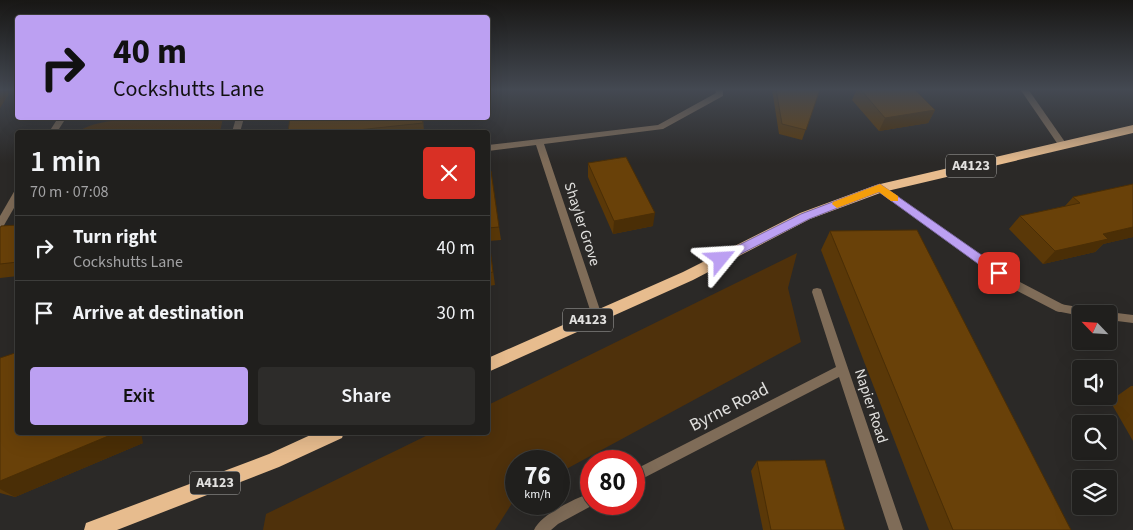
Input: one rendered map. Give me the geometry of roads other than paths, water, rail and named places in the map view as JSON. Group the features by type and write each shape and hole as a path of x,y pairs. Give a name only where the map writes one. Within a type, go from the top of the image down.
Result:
{"highway":[{"name":"A4123","path":"490,364 688,276 805,216 880,188 1062,144 1133,130"},
{"name":"A4123","path":"93,530 273,461 329,435"}],"street":[{"path":"490,148 660,127 684,114"},
{"path":"1041,114 1062,144"},
{"name":"Shayler Grove","path":"539,141 597,316"},
{"path":"880,188 1014,284 1060,308 1072,310"},
{"path":"0,225 15,197"},
{"path":"6,212 15,210"},
{"name":"Napier Road","path":"817,292 896,530"},
{"path":"1118,318 1132,320"},
{"name":"Byrne Road","path":"645,471 842,370"},
{"path":"541,530 553,519 580,505"}]}
